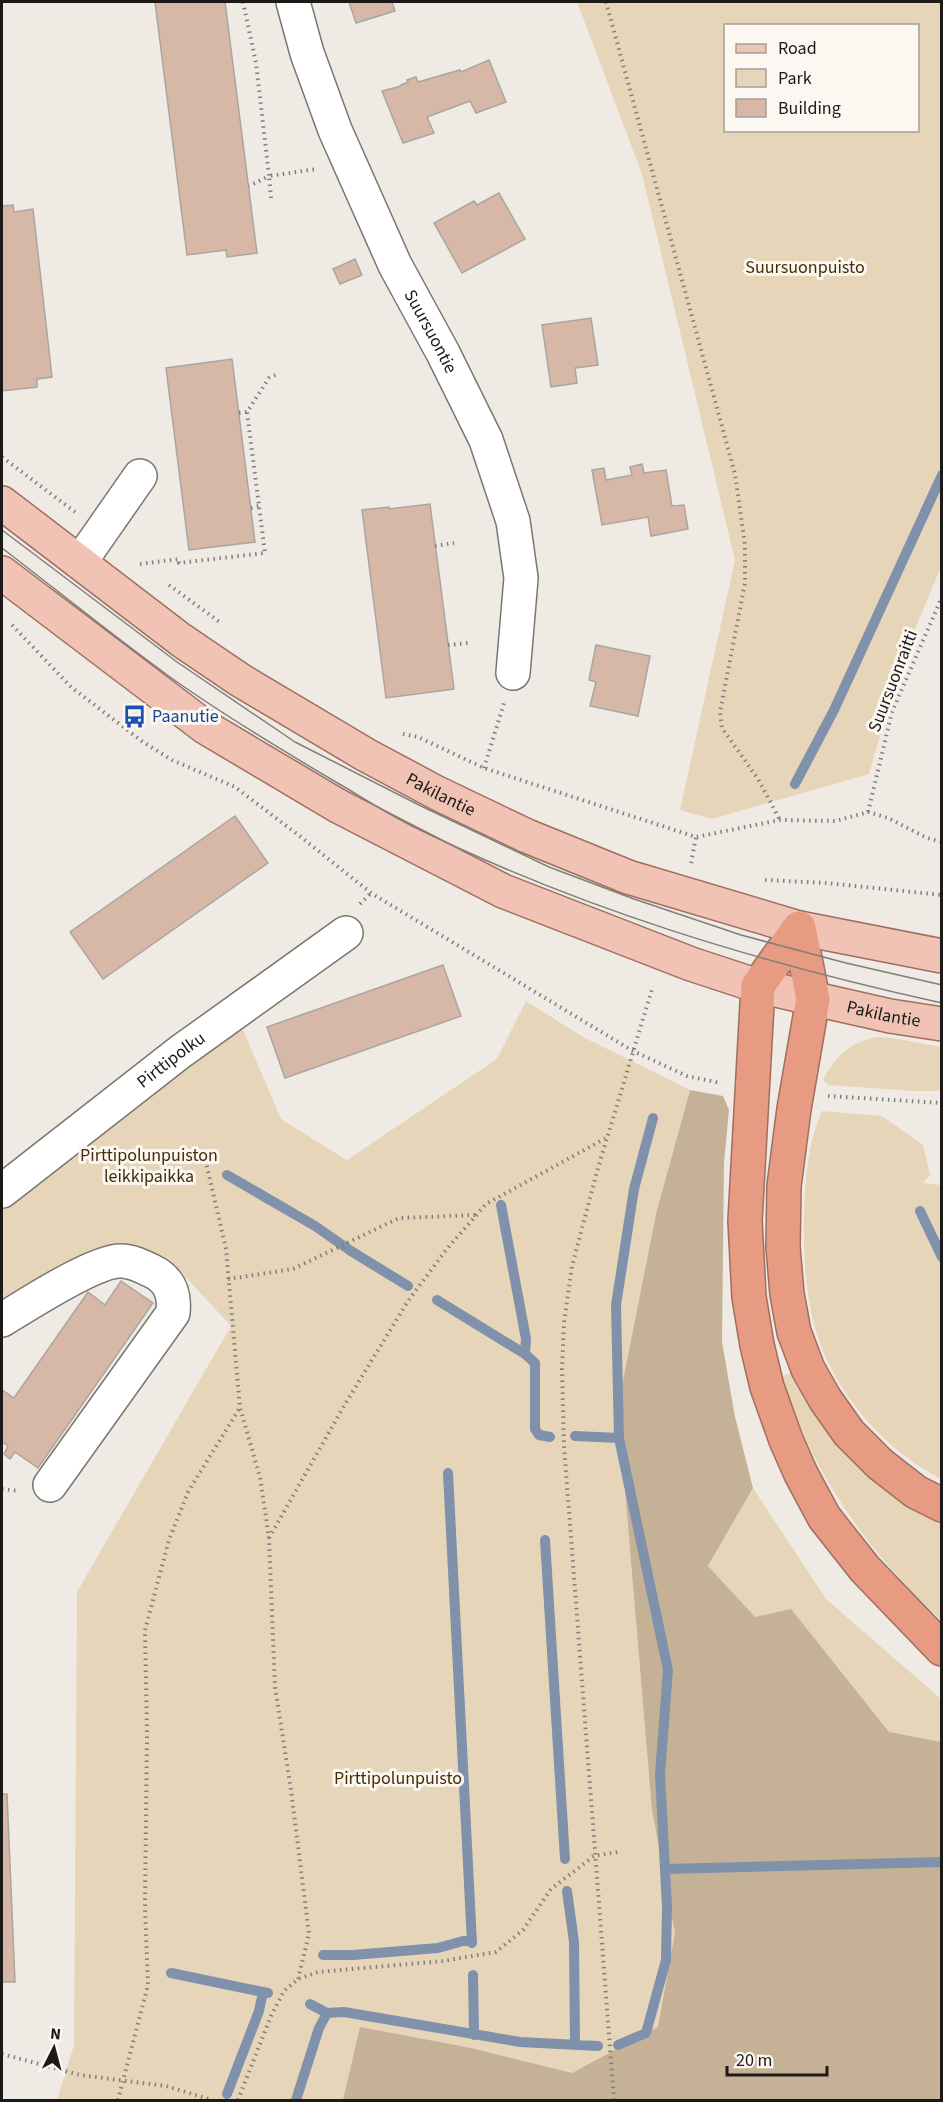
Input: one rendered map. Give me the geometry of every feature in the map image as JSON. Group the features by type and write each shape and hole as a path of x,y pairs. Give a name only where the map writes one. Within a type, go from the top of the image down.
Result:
{"highway":[{"path":"799,928 758,986 745,1221 749,1297 757,1345 767,1388 801,1474 824,1517 865,1569 942,1649"},
{"path":"799,928 813,999 794,1109 784,1186 783,1247 787,1294 794,1332 808,1369 825,1399 849,1433 880,1464 916,1492 942,1505"}],"main road":[{"name":"Pakilantie","path":"2,503 181,640 240,680 366,755 437,793 527,836 628,877 799,928 942,956"},
{"name":"Pakilantie","path":"2,573 205,727 338,806 502,891 615,936 758,986 890,1016 942,1024"}],"street":[{"name":"Suursuontie","path":"293,2 307,53 335,130 395,266 443,353 486,440 513,521 521,578 513,673"},
{"path":"80,562 140,476"},
{"name":"Pirttipolku","path":"2,1191 180,1052 346,933"},
{"path":"2,1320 92,1268 120,1260 144,1267 161,1276 175,1297 174,1313 50,1485"}],"path":[{"path":"243,2 256,63 271,198"},
{"path":"606,2 735,474 745,545 745,584 720,712 722,728 758,779 780,820"},
{"path":"249,186 268,176 327,167 347,156"},
{"path":"140,564 179,559 179,563 264,553 247,412 269,378 278,374"},
{"path":"239,413 247,412"},
{"path":"2,457 149,571"},
{"path":"251,508 258,506"},
{"path":"435,546 454,543"},
{"path":"168,584 225,627"},
{"name":"Suursuonraitti","path":"868,812 892,712 942,597"},
{"path":"9,623 70,687 143,742 172,760 236,787 371,893 633,1051 687,1076 729,1085"},
{"path":"448,645 468,643"},
{"path":"484,768 513,673"},
{"path":"396,733 418,737 484,768 696,837 780,820 836,821 868,812 888,818 927,838 942,842"},
{"path":"691,863 696,837"},
{"path":"756,880 827,883 942,895"},
{"path":"614,2100 564,1446 562,1369 564,1323 572,1266 607,1138 654,985"},
{"path":"827,1096 941,1104"},
{"path":"269,1538 344,1406 408,1301 446,1250 486,1204 607,1138"},
{"path":"204,1154 226,1249 240,1408 260,1477 269,1538 275,1687 309,1934 298,1979"},
{"path":"228,1278 293,1269 399,1218 477,1215"},
{"path":"118,2100 148,1985 145,1630 170,1540 188,1492 240,1408"},
{"path":"238,2100 270,2016 284,1991 298,1979 318,1972 443,1961 496,1952 523,1930 551,1889 594,1856 618,1852"},
{"path":"2,2055 54,2069 166,2086 212,2100"}],"green space":[{"name":"Suursuonpuisto","path":"577,2 941,2 941,567 903,657 869,774 712,819 680,810 735,560 642,174"},
{"name":"Pirttipolunpuisto","path":"526,1001 583,1037 690,1090 657,1210 708,1566 753,1488 826,1599 941,1699 941,2100 57,2100 74,2045 77,1592 231,1326 181,1272 163,1259 116,1250 55,1268 2,1298 2,1210 146,1101 240,1023 281,1119 347,1160 497,1059"},
{"path":"877,1037 941,1047 941,1091 829,1085 823,1080 833,1063 844,1051 858,1043"},
{"path":"822,1111 882,1116 923,1145 930,1175 923,1183 941,1185 941,1479 902,1454 868,1421 839,1383 819,1341 806,1280 804,1219 808,1164 813,1137"},
{"path":"793,1373 829,1433 852,1461 879,1485 941,1522 941,1620 889,1567 845,1508 826,1477 808,1445 781,1376"}],"shaded area":[{"path":"690,1090 723,1096 729,1110 724,1163 722,1342 735,1417 753,1488 708,1566 755,1617 791,1609 889,1732 941,1742 941,2100 343,2100 360,2027 471,2048 572,2073 658,2027 675,1933 652,1810 618,1406 657,1210"}],"building":[{"path":"155,2 225,2 257,253 227,257 226,250 187,255"},
{"path":"349,2 392,2 395,11 356,23"},
{"path":"489,60 506,102 476,113 470,101 427,117 434,133 403,143 382,91 401,86 408,82 407,80 416,77 418,82 460,70 461,72"},
{"path":"499,193 525,239 462,273 434,223 474,201 477,205"},
{"path":"13,205 14,212 33,209 52,377 37,379 37,387 2,391 2,206"},
{"path":"355,259 362,275 340,284 333,269"},
{"path":"591,318 598,365 575,368 577,383 551,387 542,325"},
{"path":"232,359 255,542 189,550 166,368"},
{"path":"642,464 644,473 666,470 672,506 684,505 688,529 651,536 648,517 602,525 592,470 604,468 606,480 632,475 630,467"},
{"path":"430,504 454,689 386,698 362,510"},
{"path":"596,645 650,656 638,716 590,706 596,682 589,680"},
{"path":"235,816 268,863 103,979 70,932"},
{"path":"443,965 461,1016 285,1078 267,1027"},
{"path":"121,1281 153,1303 38,1468 15,1452 10,1459 4,1454 8,1446 2,1442 2,1390 14,1398 88,1292 105,1305"},
{"path":"2,1794 7,1794 15,1982 2,1982"}],"waterway":[{"path":"795,784 834,710 942,475"},
{"path":"618,2045 646,2033 666,1960 667,1907 660,1774 668,1670 619,1438 616,1305 634,1189 653,1118"},
{"path":"227,1175 315,1226 408,1286"},
{"path":"501,1205 526,1339 525,1354"},
{"path":"920,1211 942,1257"},
{"path":"437,1300 525,1354 535,1363 535,1429 539,1435 550,1437"},
{"path":"575,1436 619,1438"},
{"path":"448,1473 472,1943"},
{"path":"545,1540 565,1859"},
{"path":"665,1869 942,1862"},
{"path":"567,1891 574,1942 575,2045"},
{"path":"323,1955 353,1955 438,1948 471,1941"},
{"path":"171,1973 268,1993"},
{"path":"473,1975 474,2035"},
{"path":"227,2094 259,2011 263,1992"},
{"path":"310,2004 327,2013"},
{"path":"296,2100 319,2028 327,2013 344,2012 520,2042 598,2046"}],"tram line":[{"path":"2,530 177,662 295,742 419,805 549,867 634,899 741,935 846,963 942,985"},
{"path":"2,548 170,677 276,746 410,825 539,882 670,930 805,970 942,1003"}],"place":[{"name":"Paanutie","path":"134,716"}],"park label":[{"name":"Pirttipolunpuiston leikkipaikka","path":"149,1165"}]}
